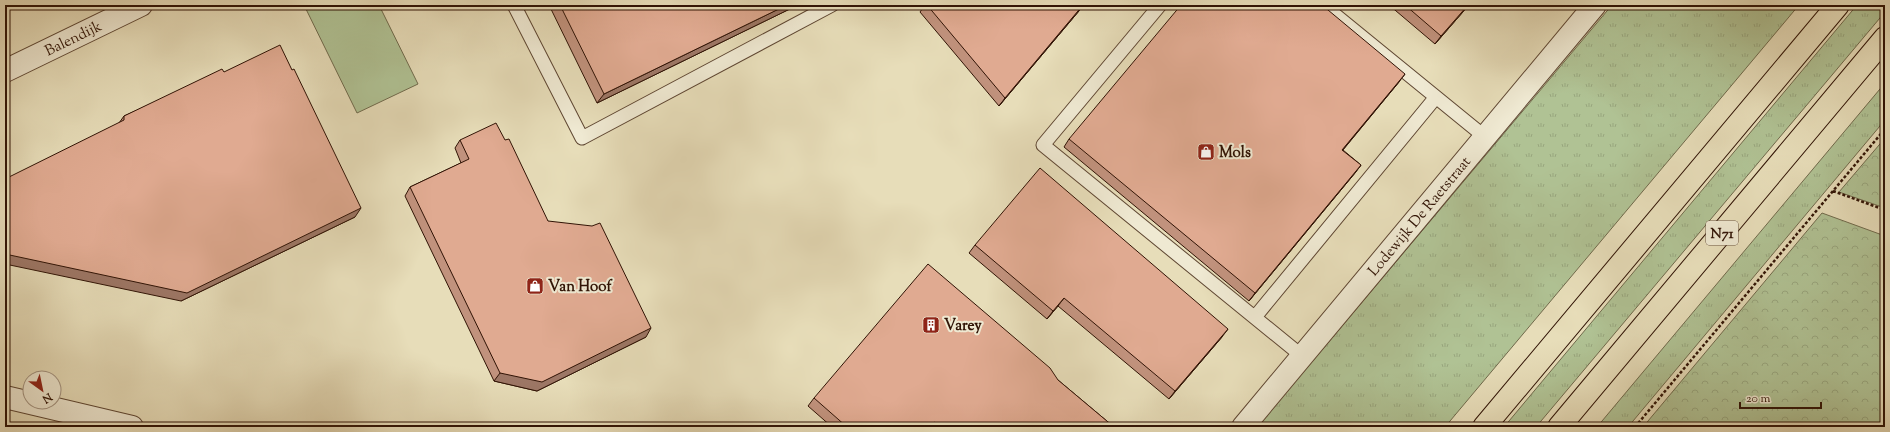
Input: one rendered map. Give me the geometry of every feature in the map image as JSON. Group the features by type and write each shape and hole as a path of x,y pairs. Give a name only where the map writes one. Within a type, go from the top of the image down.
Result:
{"highway":[{"path":"1484,427 1838,5"},
{"name":"N71","path":"1559,427 1885,38"}],"street":[{"name":"Balendijk","path":"5,71 141,5"},
{"name":"Lodewijk De Raetstraat","path":"1243,427 1595,5"},
{"path":"5,397 132,427"}],"lane":[{"path":"514,5 582,138 832,5"},
{"path":"1160,5 1042,145 1302,356"},
{"path":"1323,5 1485,137"},
{"path":"1255,317 1436,97"}],"path":[{"path":"1635,427 1885,129"},
{"path":"1833,191 1885,210"}],"green space":[{"path":"304,5 379,5 418,84 357,113"},
{"path":"1612,5 1799,5 1445,427 1257,427"},
{"path":"1857,5 1885,5 1885,12 1536,427 1504,427"},
{"path":"1885,83 1885,120 1628,427 1597,427"},
{"path":"1885,138 1885,208 1839,192"},
{"path":"1822,213 1885,236 1885,427 1643,427"}],"building":[{"path":"560,5 787,5 604,94"},
{"path":"927,5 1083,5 1005,98"},
{"name":"Mols","path":"1181,5 1322,5 1405,74 1342,150 1361,165 1255,293 1069,139"},
{"path":"1405,5 1468,5 1441,36"},
{"path":"280,45 292,70 294,69 361,208 187,293 5,254 5,179 124,120 124,116 222,69 224,72"},
{"name":"Van Hoof","path":"496,123 505,140 509,139 548,221 592,226 600,223 651,328 542,382 500,373 410,187 469,159 460,140"},
{"path":"1040,168 1228,329 1175,391 1064,298 1053,311 975,245"},
{"name":"Varey","path":"928,264 1050,368 1058,380 1114,427 941,427 934,422 930,427 847,427 814,398"}],"place":[{"name":"Mols","path":"1206,152"},
{"name":"Van Hoof","path":"535,286"},
{"name":"Varey","path":"931,325"}]}
